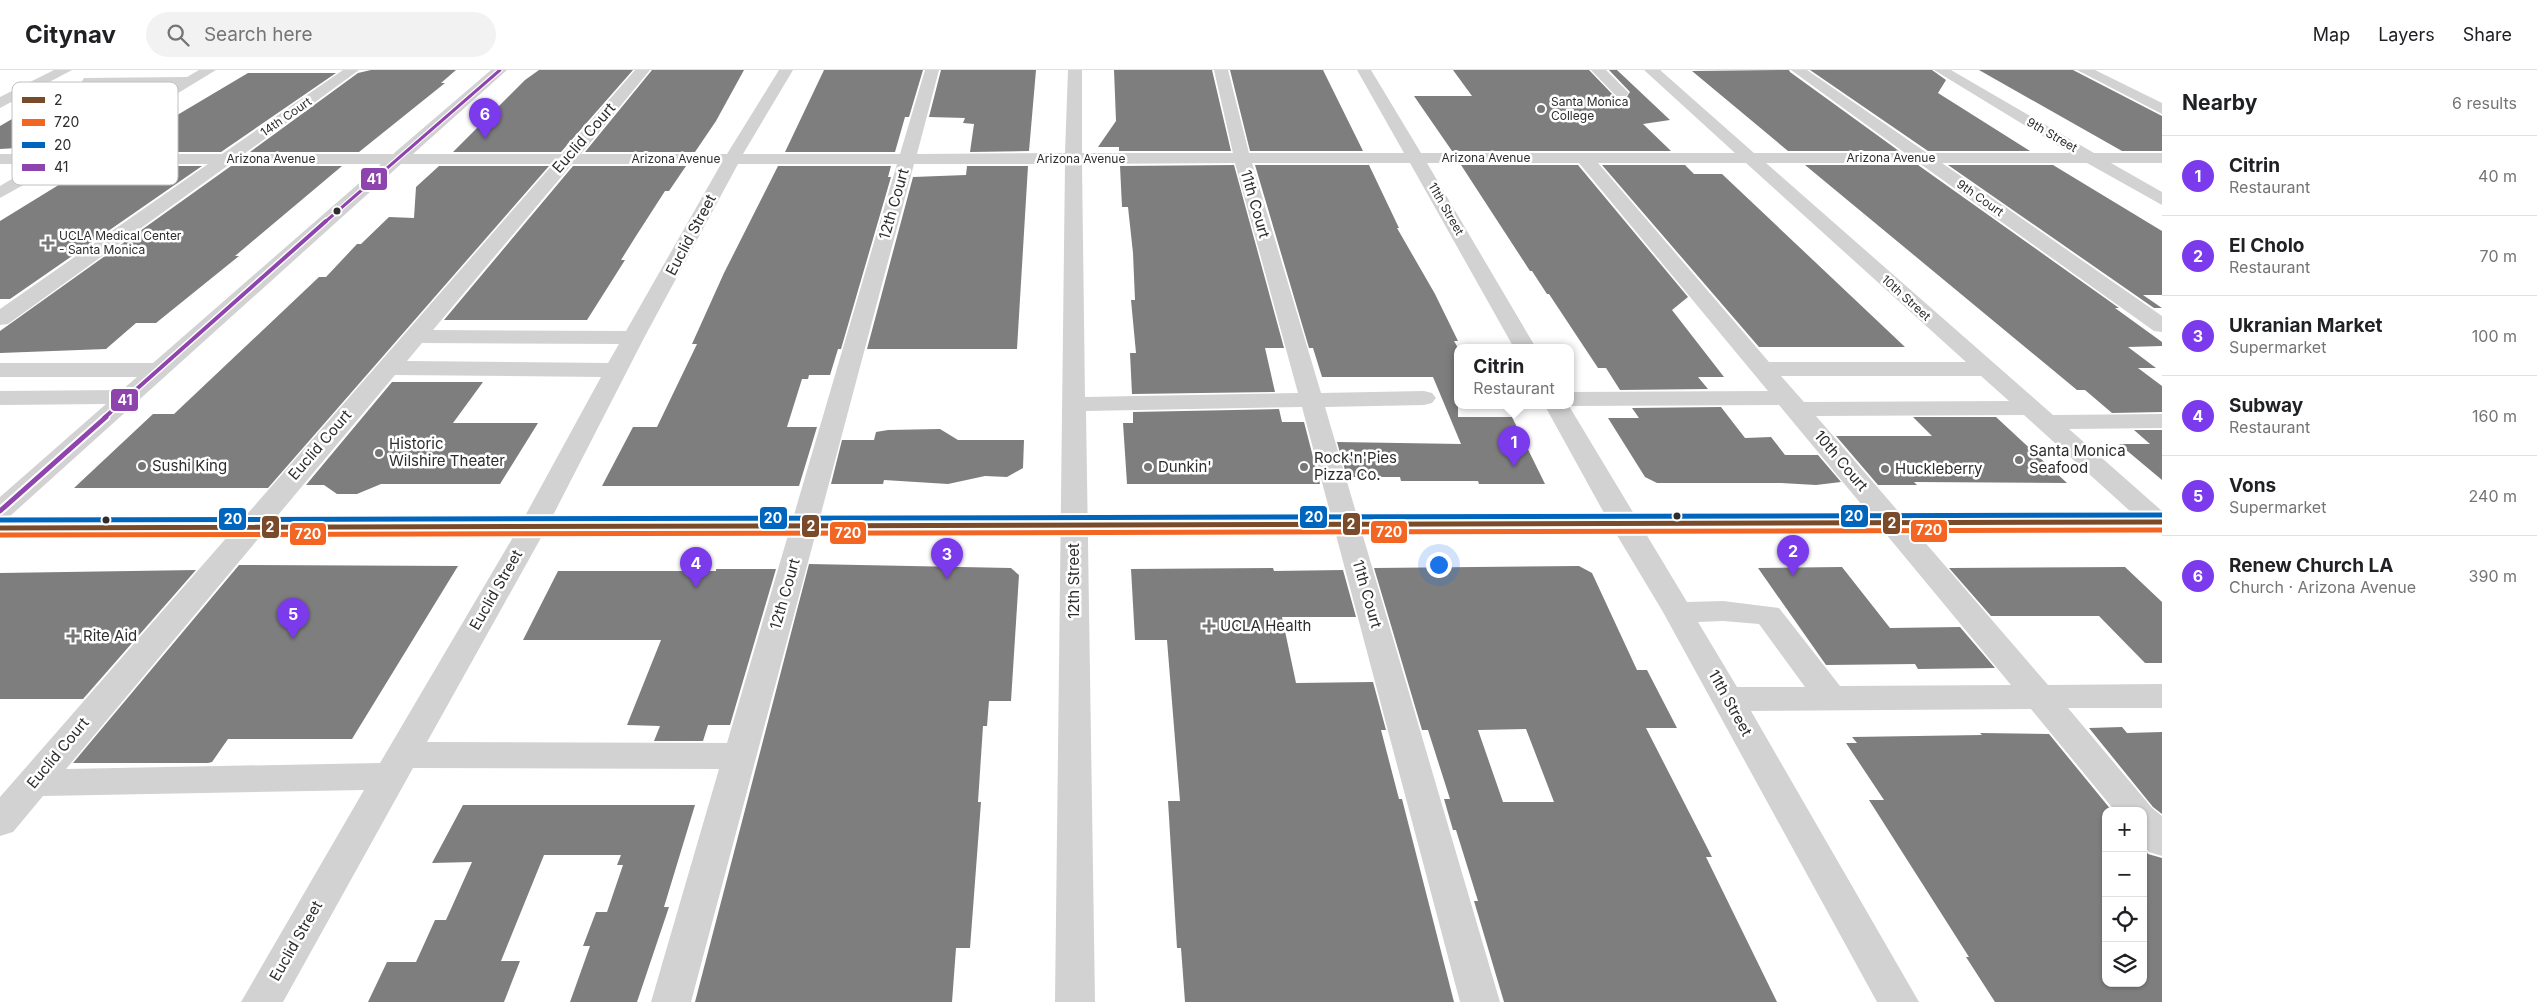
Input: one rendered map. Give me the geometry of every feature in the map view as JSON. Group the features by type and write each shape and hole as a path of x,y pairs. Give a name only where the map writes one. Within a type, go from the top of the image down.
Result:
{"main road":[{"path":"0,528 803,527 1623,522 2161,523"}],"street":[{"path":"41,82 65,70"},
{"path":"178,88 209,70"},
{"name":"14th Court","path":"0,319 352,70"},
{"path":"0,511 500,70"},
{"name":"Euclid Court","path":"0,822 250,527 643,70"},
{"name":"Euclid Street","path":"261,1002 533,527 618,370 633,338 733,159 786,70"},
{"name":"12th Court","path":"671,1002 932,70"},
{"name":"12th Street","path":"1075,70 1073,158 1075,1002"},
{"name":"11th Court","path":"1221,70 1242,158 1348,524 1480,1002"},
{"name":"11th Street","path":"1364,70 1417,158 1523,344"},
{"path":"1598,70 1621,93"},
{"name":"10th Street","path":"1651,70 2037,415 2161,523"},
{"name":"9th Court","path":"1798,70 2162,326"},
{"name":"9th Street","path":"1941,70 2162,200"},
{"path":"2084,70 2162,109"},
{"path":"88,81 190,81"},
{"path":"0,103 12,97"},
{"name":"10th Court","path":"1584,158 2133,807"},
{"name":"Arizona Avenue","path":"178,159 2162,158"},
{"path":"0,193 14,185"},
{"path":"416,336 633,338"},
{"path":"386,368 618,370"},
{"path":"1763,369 1986,369"},
{"path":"0,370 160,370"},
{"path":"0,398 129,397"},
{"path":"1074,404 1424,398"},
{"path":"1574,399 1792,404 2162,421"},
{"name":"11th Street","path":"1559,409 1623,522 1678,612 1899,1002"},
{"path":"1678,612 1723,610 1768,614 1831,698"},
{"path":"1727,698 2162,696"},
{"path":"32,783 396,766 740,756"},
{"path":"2147,824 2162,841"}],"building":[{"path":"371,70 456,70 441,83 445,83 359,152 250,152 358,73"},
{"path":"539,70 633,70 561,152 453,152 525,80"},
{"path":"652,70 744,70 716,121 695,152 585,152"},
{"path":"824,70 923,70 909,117 905,117 895,152 785,152"},
{"path":"941,70 1036,70 1029,151 970,152 974,124 963,123 965,118 929,117"},
{"path":"1114,70 1212,70 1231,151 1119,151 1119,147 1098,147 1116,121"},
{"path":"1230,70 1323,70 1363,151 1250,151"},
{"name":"Santa Monica College","path":"1453,70 1589,70 1615,97 1626,98 1630,92 1609,70 1617,70 1670,120 1643,124 1671,151 1452,151 1414,96 1472,96"},
{"path":"1789,70 1899,151 1788,151 1692,71"},
{"path":"1810,70 1932,70 1946,80 1938,93 2030,151 1928,151"},
{"path":"1979,70 2073,70 2162,116 2162,151 2122,151"},
{"path":"248,73 336,73 221,152 178,152 178,115"},
{"path":"12,119 12,148 0,149 0,126"},
{"path":"1234,165 1284,348 1265,348 1275,392 1132,394 1130,353 1136,353 1131,300 1135,300 1133,253 1128,207 1122,207 1120,166"},
{"path":"1255,165 1369,165 1399,228 1397,228 1435,294 1458,341 1454,341 1456,344 1454,344 1454,409 1458,409 1458,417 1512,417 1545,484 1479,484 1478,481 1401,481 1400,477 1347,477 1337,442 1461,444 1433,377 1322,377 1313,348 1309,348"},
{"path":"1461,165 1578,165 1688,297 1672,310 1724,377 1698,377 1708,389 1620,390 1606,368 1598,368 1549,294 1547,294 1532,271 1530,271"},
{"path":"1602,165 1685,165 1694,174 1722,174 1905,347 1759,347"},
{"path":"1805,165 1918,165 2119,308 2115,308 2162,342 2162,346 2128,347 2156,368 2138,368 2162,386 2162,412 2112,413 2085,390 2077,390"},
{"path":"1948,165 2053,165 2162,231 2162,295 2143,295 2162,308 2154,308"},
{"name":"UCLA Medical Center - Santa Monica","path":"178,166 202,166 178,183"},
{"path":"231,166 342,166 235,256 239,256 156,323 136,323 106,349 0,353 0,331"},
{"path":"439,166 549,166 268,488 74,488 153,414 174,414 319,277 326,277 357,244 361,244 389,217 414,218 416,187"},
{"path":"573,166 686,166 669,191 665,191 636,236 621,260 625,260 587,320 444,320"},
{"path":"778,166 891,166 888,177 891,177 841,349 838,349 830,375 809,375 808,379 802,379 787,427 817,427 799,486 602,486 633,427 657,427 697,344 692,344 724,273"},
{"path":"967,166 1028,166 1017,349 867,349 913,177 966,175"},
{"name":"UCLA Medical Center - Santa Monica","path":"59,185 175,185 10,299 0,299 0,221"},
{"name":"Historic Wilshire Theater","path":"392,382 483,382 453,423 538,423 500,484 381,484 357,494 337,494 324,485 306,485"},
{"path":"1721,407 1745,438 1771,437 1785,455 1818,455 1841,482 1816,485 1781,483 1657,483 1645,477 1608,418 1639,418 1632,408"},
{"path":"1279,409 1282,422 1304,422 1320,484 1127,484 1123,423 1133,423 1133,412"},
{"path":"1913,417 1996,417 2067,483 1914,482 1917,485 1878,485 1836,436 1932,436"},
{"path":"940,429 958,440 1024,440 1023,468 1007,477 985,476 948,484 884,480 883,484 831,484 842,440 874,440 876,432 888,430"},
{"path":"2134,430 2162,430 2162,480 2119,444 2150,444"},
{"path":"809,564 1011,568 1019,575 1011,701 989,701 987,726 983,726 978,802 981,802 970,948 956,948 952,1002 695,1002"},
{"path":"239,565 458,566 352,739 228,739 212,762 208,763 73,763"},
{"path":"1579,566 1592,573 1637,670 1647,670 1677,728 1646,728 1712,857 1706,857 1777,1002 1504,1002 1474,901 1478,901 1456,830 1453,830 1444,799 1450,799 1428,730 1422,730 1374,568","holes":["1526,729 1554,802 1503,802 1478,730"]},
{"path":"1842,567 1890,628 1960,627 1995,668 1918,669 1915,664 1826,665 1758,568"},
{"path":"2125,567 2162,602 2162,663 2145,663 2099,616 1991,616 1949,568"},
{"path":"1273,568 1274,571 1343,570 1356,617 1282,617 1296,683 1373,682 1386,730 1381,730 1399,799 1402,799 1454,1002 1185,1002 1181,948 1177,948 1168,801 1180,801 1167,640 1135,640 1131,569"},
{"path":"716,569 776,569 730,725 708,725 703,741 654,741 660,726 627,725 661,640 523,640 558,571 716,571"},
{"name":"Rite Aid","path":"196,570 83,699 0,699 0,573"},
{"path":"2122,727 2127,733 2162,732 2162,814 2153,807 2089,728"},
{"path":"1980,733 2049,734 2109,807 2102,807 2102,987 2147,987 2147,853 2162,858 2162,1002 1995,1002 1966,957 1969,957 1869,800 1884,800 1846,743 1857,743 1852,737 1982,735"},
{"path":"463,805 695,805 664,907 669,907 637,1002 570,1002 590,946 583,946 596,912 607,912 623,865 617,865 621,855 544,855 501,961 520,961 504,1002 368,1002 387,962 416,962 435,920 446,920 472,862 432,863"}],"transit line":[{"name":"41","path":"0,511 353,197 500,70"},
{"name":"20","path":"0,520 2162,515"},
{"name":"2","path":"0,528 2162,522"},
{"name":"720","path":"0,535 2162,530"}],"place":[{"name":"Santa Monica College","path":"1541,109"},
{"name":"Renew Church LA","path":"485,139"},
{"name":"UCLA Medical Center - Santa Monica","path":"48,243"},
{"name":"Historic Wilshire Theater","path":"379,453"},
{"name":"Santa Monica Seafood","path":"2019,460"},
{"name":"Sushi King","path":"142,466"},
{"name":"Dunkin'","path":"1148,467"},
{"name":"Rock'n'Pies Pizza Co.","path":"1304,467"},
{"name":"Citrin","path":"1514,467"},
{"name":"Huckleberry","path":"1885,469"},
{"name":"El Cholo","path":"1793,576"},
{"name":"Ukranian Market","path":"947,579"},
{"name":"Subway","path":"696,588"},
{"name":"UCLA Health","path":"1209,626"},
{"name":"Rite Aid","path":"73,636"},
{"name":"Vons","path":"293,639"}]}
